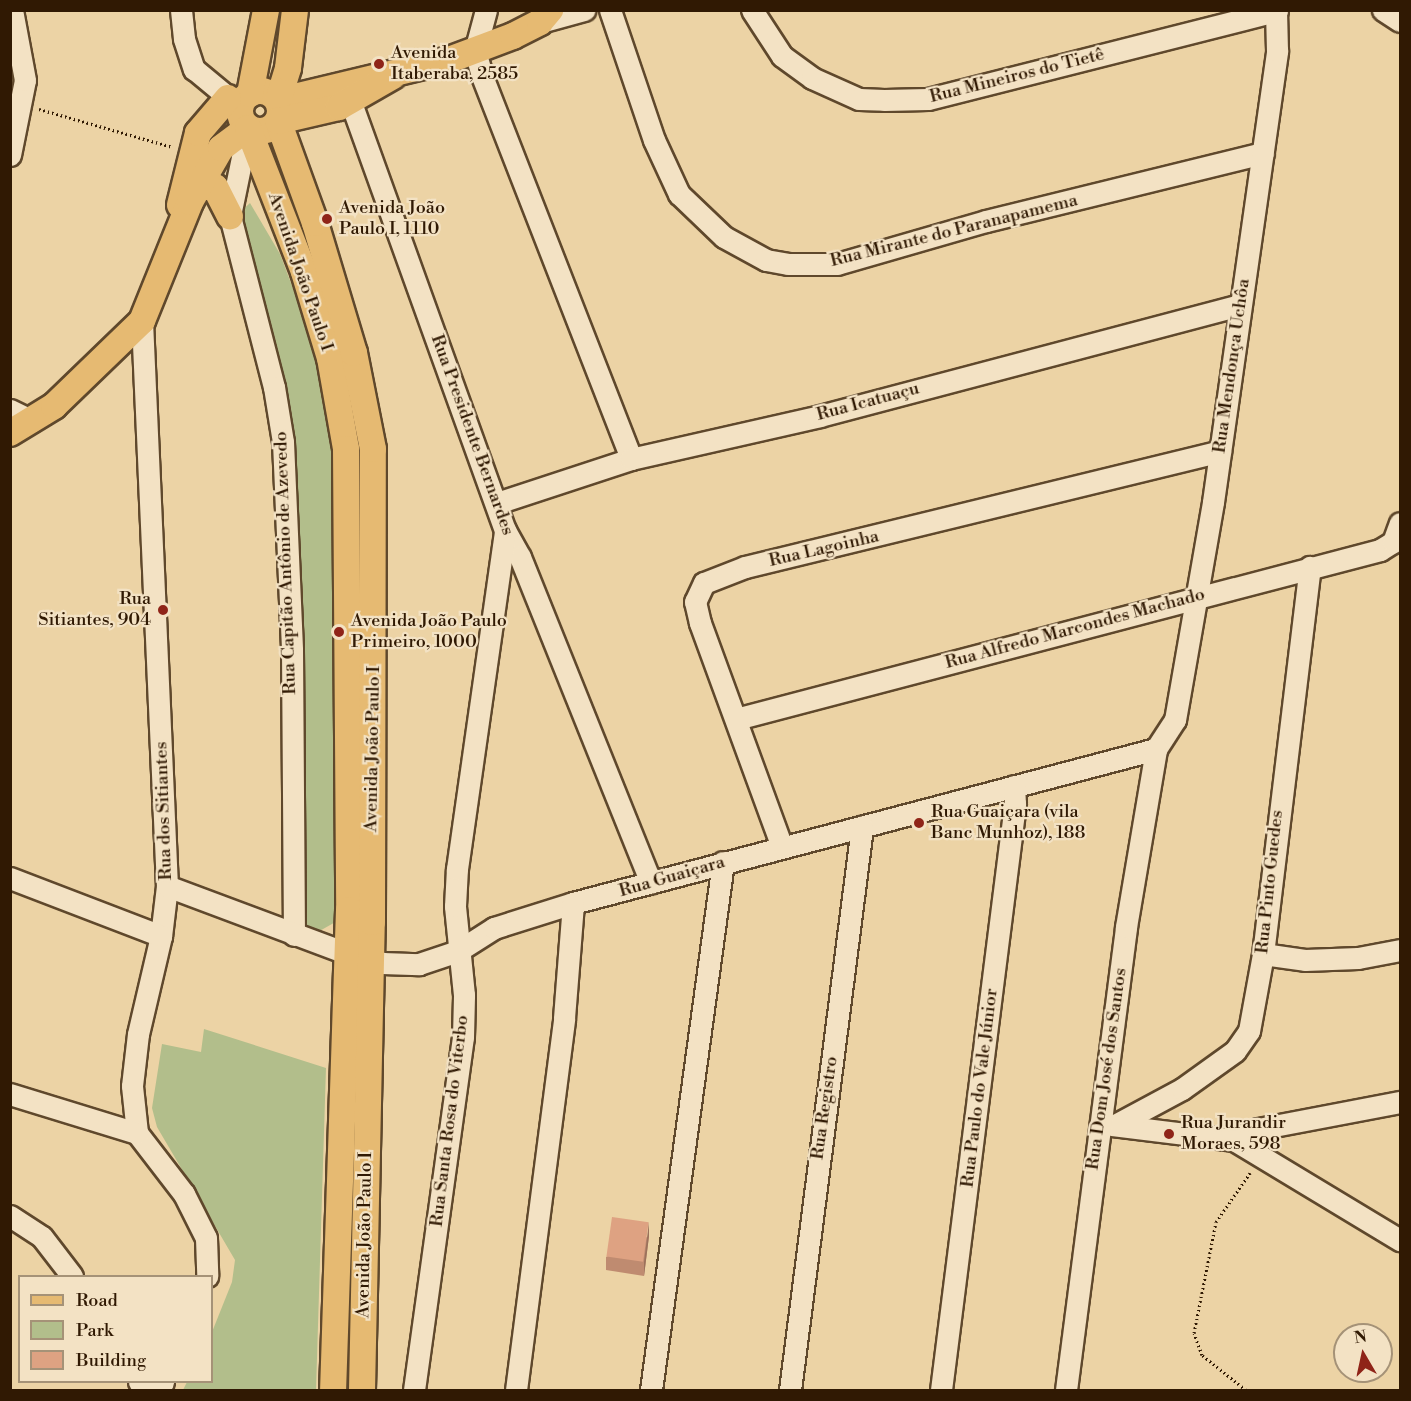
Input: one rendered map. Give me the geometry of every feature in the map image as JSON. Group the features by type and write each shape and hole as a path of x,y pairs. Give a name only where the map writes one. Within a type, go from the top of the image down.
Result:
{"main road":[{"path":"10,433 22,415 109,356 142,321 176,229 242,106 266,10"},
{"path":"242,106 263,132 278,111 288,68 294,10"},
{"path":"278,111 347,93 393,76 475,51 545,16"},
{"path":"176,229 190,153 205,122 267,92 278,111"},
{"name":"Avenida João Paulo I","path":"242,106 304,272 330,358 343,425 359,957 362,1390"},
{"name":"Avenida João Paulo I","path":"278,111 354,353 373,449 359,957 333,1390"},
{"path":"199,187 215,187 230,216"}],"street":[{"path":"10,155 22,104 12,10"},
{"path":"182,10 184,39 194,69 242,106"},
{"path":"486,10 475,51 631,459"},
{"path":"545,16 584,10"},
{"name":"Rua Mirante do Paranapamema","path":"610,10 654,140 679,194 724,237 766,260 788,264 837,264 986,221 1263,153"},
{"name":"Rua Mineiros do Tietê","path":"752,10 782,56 812,78 859,99 884,100 928,99 1277,11"},
{"path":"1383,10 1401,21"},
{"name":"Rua Mendonça Uchôa","path":"1156,748 1175,720 1220,451 1277,51 1277,11"},
{"name":"Rua Presidente Bernardes","path":"347,93 505,530 520,557 651,883"},
{"name":"Rua Capitão Antônio de Azevedo","path":"242,106 230,216 274,387 283,442 292,650 294,935"},
{"name":"Rua Icatuaçu","path":"497,503 631,459 820,416 1240,305"},
{"name":"Rua dos Sitiantes","path":"137,1133 132,1070 160,936 167,886 142,321"},
{"name":"Rua Lagoinha","path":"782,848 696,612 697,593 704,583 745,567 1220,451"},
{"name":"Rua Alfredo Marcondes Machado","path":"736,719 1380,550 1393,542 1401,523"},
{"name":"Rua Santa Rosa do Viterbo","path":"414,1390 463,1037 464,995 459,951 457,869 505,530"},
{"name":"Rua Pinto Guedes","path":"1107,1125 1182,1089 1244,1041 1249,1030 1263,954 1310,567"},
{"name":"Rua Guaiçara","path":"167,886 294,935 359,957 419,964 459,951 494,928 573,903 1156,748"},
{"name":"Rua Dom José dos Santos","path":"1066,1390 1107,1125 1156,748"},
{"name":"Rua Paulo do Vale Júnior","path":"941,1390 1016,804 1014,786"},
{"name":"Rua Registro","path":"790,1390 862,827"},
{"path":"651,1390 723,862"},
{"path":"10,878 160,936"},
{"path":"516,1390 564,1018 573,903"},
{"path":"1263,954 1305,960 1358,958 1401,950"},
{"path":"10,1094 137,1133 184,1194 206,1238 207,1275"},
{"path":"1234,1140 1258,1129 1401,1102"},
{"path":"1107,1125 1234,1140 1401,1240"},
{"path":"10,1216 42,1237 71,1275"}],"path":[{"path":"22,104 190,153"},
{"path":"1246,1390 1202,1355 1196,1341 1195,1318 1216,1222 1262,1157"}],"green space":[{"path":"250,203 280,254 305,320 323,374 334,434 339,920 316,933 304,927 295,484 235,217"},
{"path":"204,1029 326,1068 316,1390 183,1390 186,1383 213,1383 213,1330 232,1282 235,1260 157,1127 152,1108 162,1044 201,1052"}],"building":[{"path":"612,1217 649,1222 643,1262 606,1257"}],"place":[{"name":"Avenida Itaberaba, 2585","path":"379,64"},
{"name":"Avenida João Paulo I, 1110","path":"327,219"},
{"name":"Rua Sitiantes, 904","path":"163,610"},
{"name":"Avenida João Paulo Primeiro, 1000","path":"339,632"},
{"name":"Rua Guaiçara (vila Banc Munhoz), 188","path":"919,823"},
{"name":"Rua Jurandir Moraes, 598","path":"1169,1134"}]}
